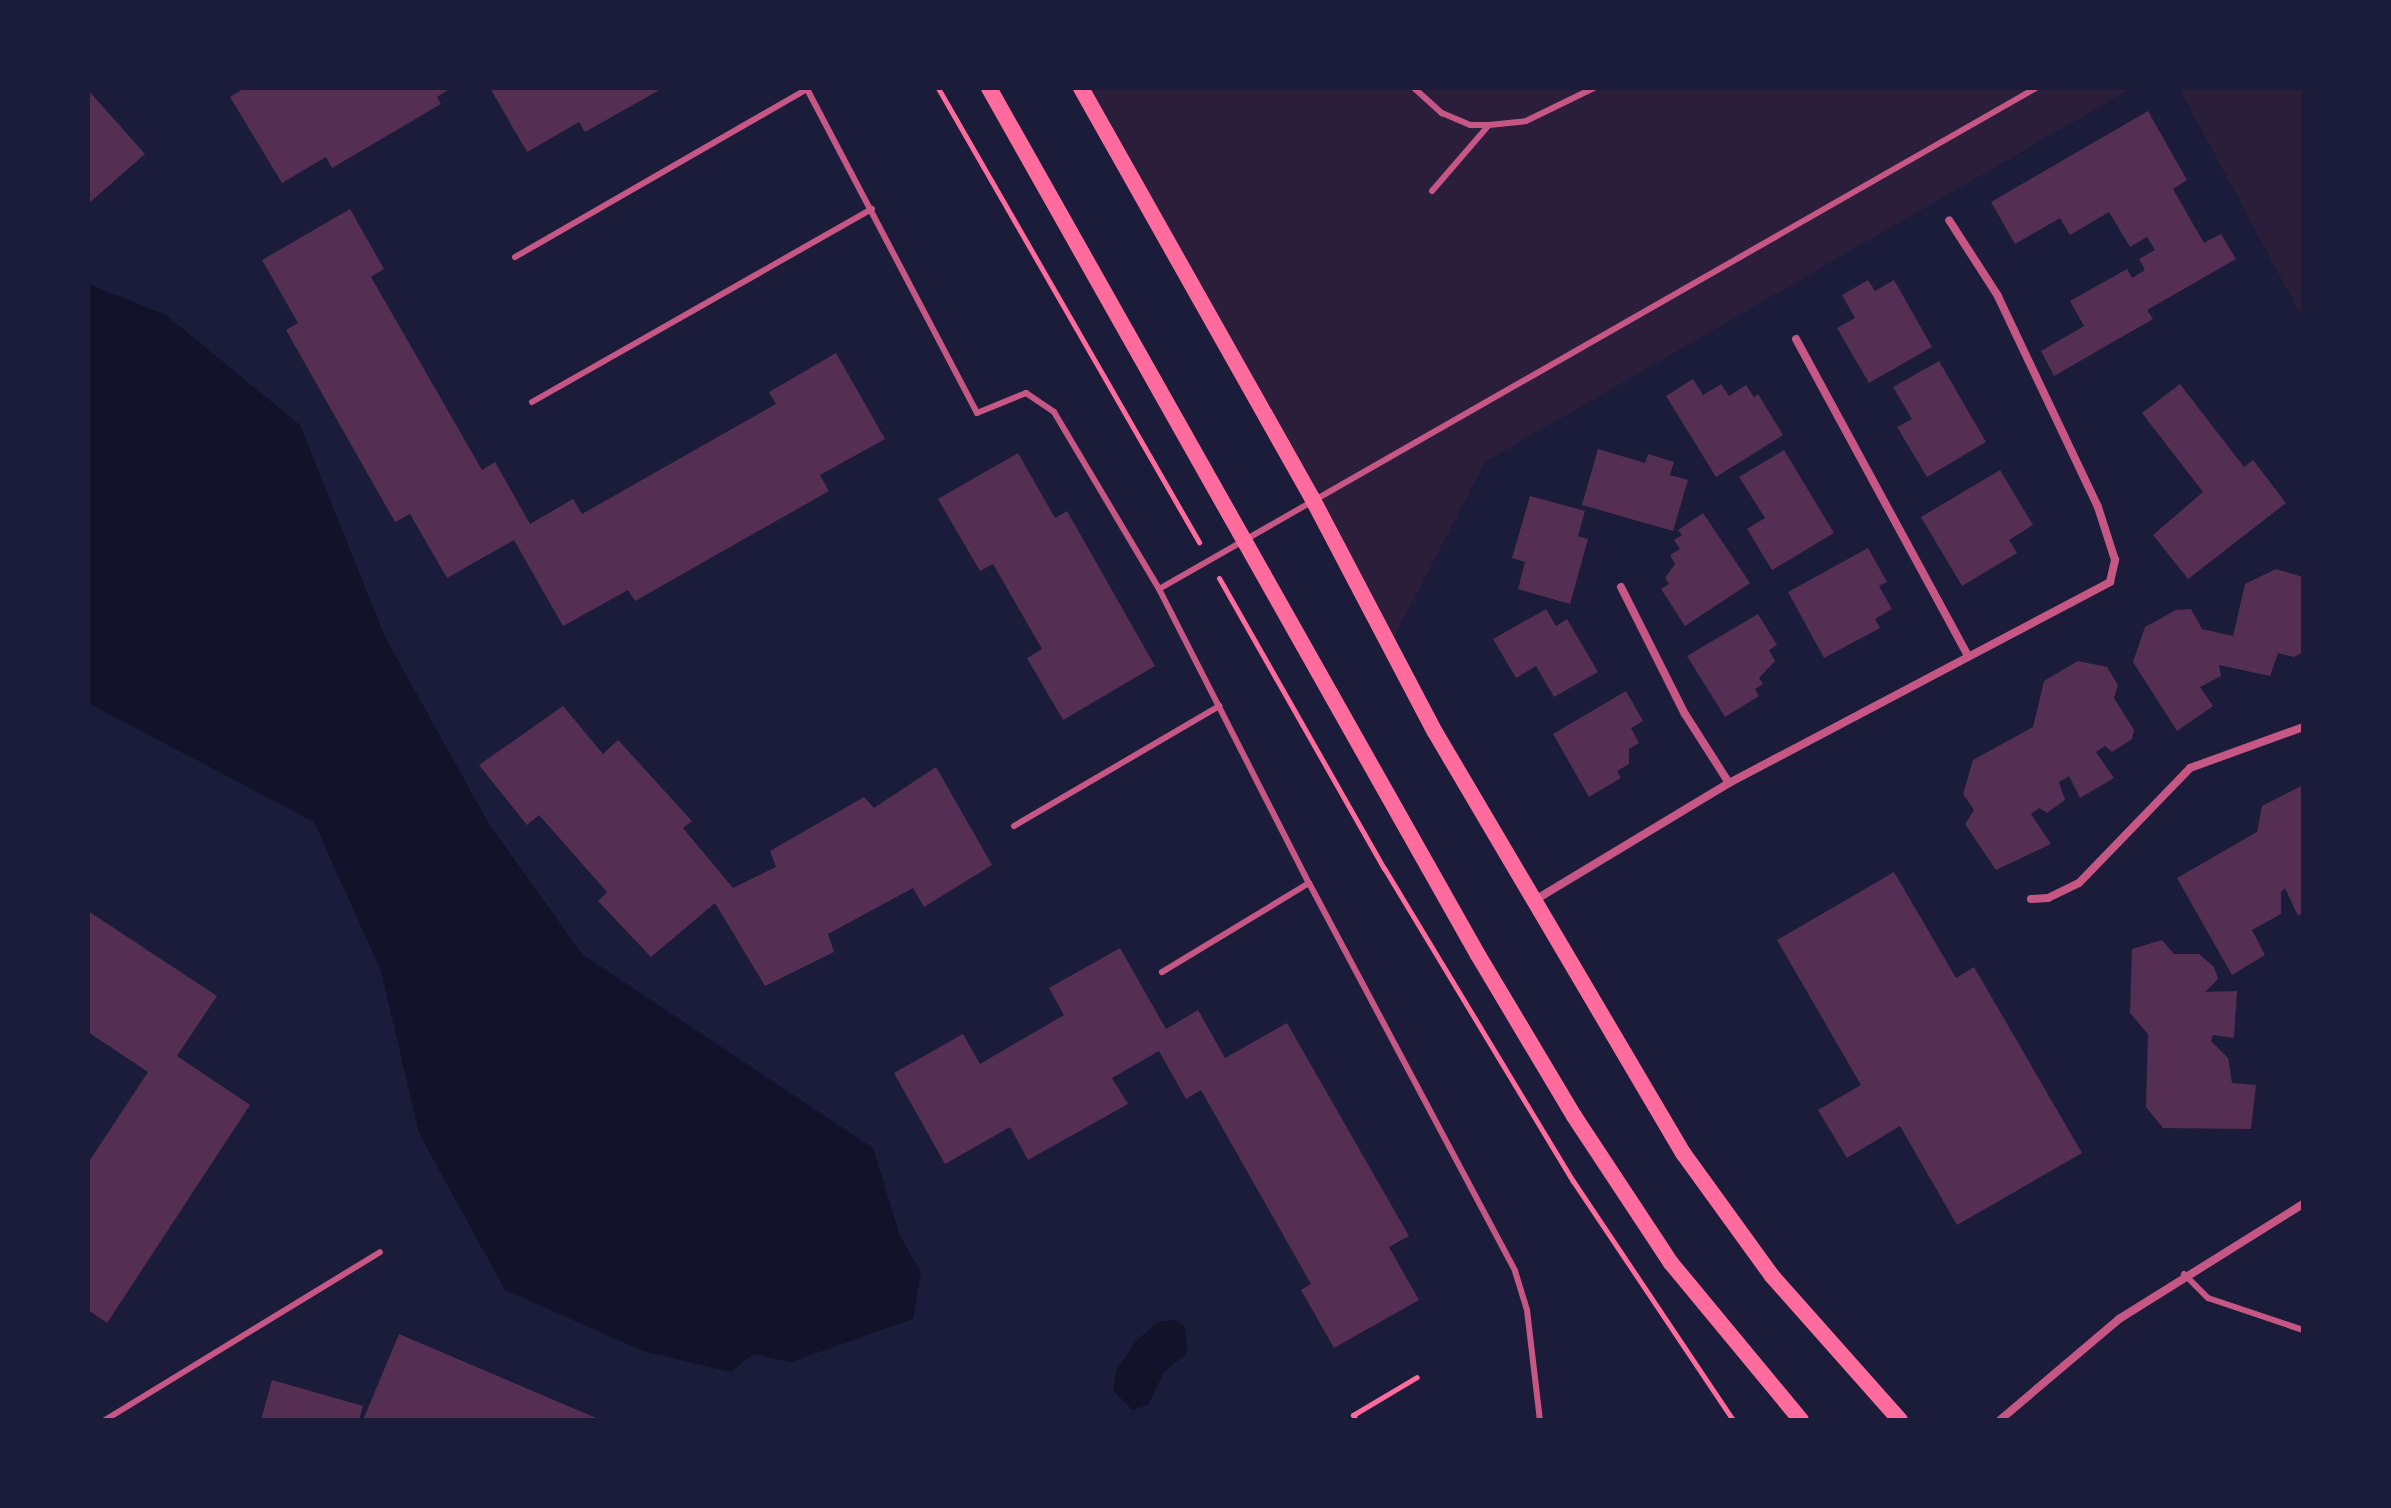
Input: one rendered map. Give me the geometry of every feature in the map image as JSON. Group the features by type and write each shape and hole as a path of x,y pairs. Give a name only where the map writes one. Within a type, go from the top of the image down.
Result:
{"main road":[{"path":"989,88 1246,538 1478,955 1574,1116 1671,1263 1801,1420"},
{"path":"1081,88 1312,498 1435,732 1721,1211 1797,1307 1900,1420"}],"street":[{"path":"1535,900 1729,783 1967,654 1995,645 2110,582 2115,560 2098,507 1998,296 1949,220"},
{"path":"1796,339 1967,654"},
{"path":"1621,587 1685,714 1729,783"},
{"path":"2031,899 2048,898 2079,883 2158,795 2190,768 2303,727"},
{"path":"2000,1420 2101,1333 2184,1274 2303,1204"}],"lane":[{"path":"1414,88 1442,113 1470,125 1526,121 1594,88"},
{"path":"1159,589 1312,498 2036,88"},
{"path":"515,257 807,89 977,413 1026,393 1054,412 1159,589 1309,883 1515,1271 1527,1310 1540,1420"},
{"path":"1432,191 1489,125"},
{"path":"532,402 872,209"},
{"path":"1014,826 1219,706"},
{"path":"1162,972 1309,883"},
{"path":"105,1420 380,1252"},
{"path":"2184,1274 2208,1298 2303,1330"}],"path":[{"path":"938,88 1199,542"},
{"path":"1228,593 1384,868 1573,1181 1733,1420"},
{"path":"1356,1420 1353,1415 1417,1377"}],"shaded area":[{"path":"1081,88 2132,88 1485,462 1390,645"},
{"path":"2179,88 2303,88 2303,319"},
{"path":"88,284 166,315 300,425 386,639 489,824 582,954 873,1148 900,1236 921,1272 913,1319 791,1362 753,1354 731,1372 643,1351 505,1290 419,1133 381,971 314,822 88,703"},
{"path":"1175,1320 1185,1327 1187,1353 1164,1372 1148,1405 1132,1410 1113,1390 1116,1371 1136,1341 1158,1322"}],"building":[{"path":"245,88 451,88 437,97 441,104 332,168 326,157 282,183 230,97"},
{"path":"490,88 663,88 585,132 579,122 527,152"},
{"path":"88,90 145,154 88,204"},
{"path":"2148,111 2187,180 2173,189 2204,243 2221,234 2236,259 2147,310 2153,319 2054,376 2041,351 2084,326 2070,301 2127,269 2132,278 2145,270 2139,259 2155,250 2147,237 2130,247 2109,212 2070,235 2060,218 2015,244 1991,202"},
{"path":"350,209 384,269 371,277 482,470 495,462 530,524 573,499 582,514 776,404 769,392 836,353 885,439 820,475 829,491 635,601 628,590 563,626 514,540 447,578 410,514 395,522 286,330 298,323 262,260"},
{"path":"1868,280 1875,291 1894,280 1932,347 1869,383 1837,328 1855,318 1842,295"},
{"path":"1939,361 1986,442 1927,477 1897,427 1912,419 1893,387"},
{"path":"1693,379 1703,395 1721,384 1729,396 1746,385 1754,397 1758,394 1783,435 1716,477 1666,396"},
{"path":"2180,384 2244,467 2253,460 2286,503 2188,579 2153,535 2203,492 2142,413"},
{"path":"1598,449 1645,463 1648,454 1674,462 1670,475 1688,480 1673,531 1582,505"},
{"path":"1784,450 1834,533 1772,570 1747,529 1765,518 1739,477"},
{"path":"1018,453 1055,518 1067,511 1155,666 1063,720 1027,658 1042,649 993,564 980,571 938,499"},
{"path":"2000,470 2033,525 2009,540 2017,553 1962,586 1921,517"},
{"path":"1530,496 1585,511 1578,536 1588,539 1570,604 1518,589 1525,562 1512,558"},
{"path":"1703,513 1750,583 1685,626 1661,589 1669,584 1665,578 1675,564 1670,555 1680,549 1674,540 1682,535 1678,530"},
{"path":"1868,548 1887,582 1879,586 1892,609 1875,619 1880,628 1824,658 1788,592"},
{"path":"2276,569 2303,577 2303,652 2294,657 2278,653 2270,676 2219,665 2221,676 2200,687 2213,706 2177,731 2133,662 2145,627 2176,610 2191,609 2202,629 2233,636 2245,584"},
{"path":"1546,609 1556,626 1567,619 1598,672 1554,697 1536,666 1516,678 1493,639"},
{"path":"1758,614 1777,645 1769,650 1775,661 1759,678 1763,684 1755,689 1759,696 1725,717 1687,656"},
{"path":"2078,661 2107,667 2118,685 2114,698 2134,730 2132,739 2112,752 2105,746 2096,752 2114,778 2080,798 2069,776 2059,782 2065,800 2047,813 2039,808 2031,814 2051,844 1996,870 1965,824 1974,810 1963,794 1973,760 2033,727 2044,681"},
{"path":"1626,691 1643,721 1631,728 1639,743 1629,749 1629,764 1617,771 1621,778 1589,797 1553,734"},
{"path":"563,706 603,754 618,740 692,821 683,828 733,888 776,867 770,851 864,797 874,808 936,767 992,865 924,907 913,888 828,934 834,952 765,986 715,903 651,957 598,901 607,892 539,815 527,825 479,765"},
{"path":"2303,785 2303,913 2298,916 2285,888 2281,892 2281,914 2252,930 2265,955 2232,975 2177,878 2257,832 2262,806"},
{"path":"1894,872 1956,978 1974,967 2082,1153 1957,1225 1900,1126 1847,1158 1818,1110 1861,1085 1777,940"},
{"path":"88,911 217,996 177,1056 250,1105 107,1323 88,1310 88,1163 148,1072 88,1032"},
{"path":"2162,940 2174,954 2199,954 2214,967 2218,979 2205,992 2237,991 2234,1038 2213,1035 2211,1041 2228,1058 2232,1083 2256,1085 2251,1129 2163,1128 2146,1107 2148,1034 2130,1013 2132,949"},
{"path":"1120,948 1166,1029 1198,1010 1225,1058 1287,1023 1409,1236 1389,1247 1419,1300 1334,1348 1301,1290 1311,1284 1201,1090 1186,1099 1159,1051 1112,1078 1128,1104 1028,1160 1010,1127 945,1164 894,1073 963,1034 980,1064 1064,1015 1049,988"},
{"path":"399,1334 601,1420 363,1420"},
{"path":"272,1380 363,1406 359,1420 261,1420"}]}
